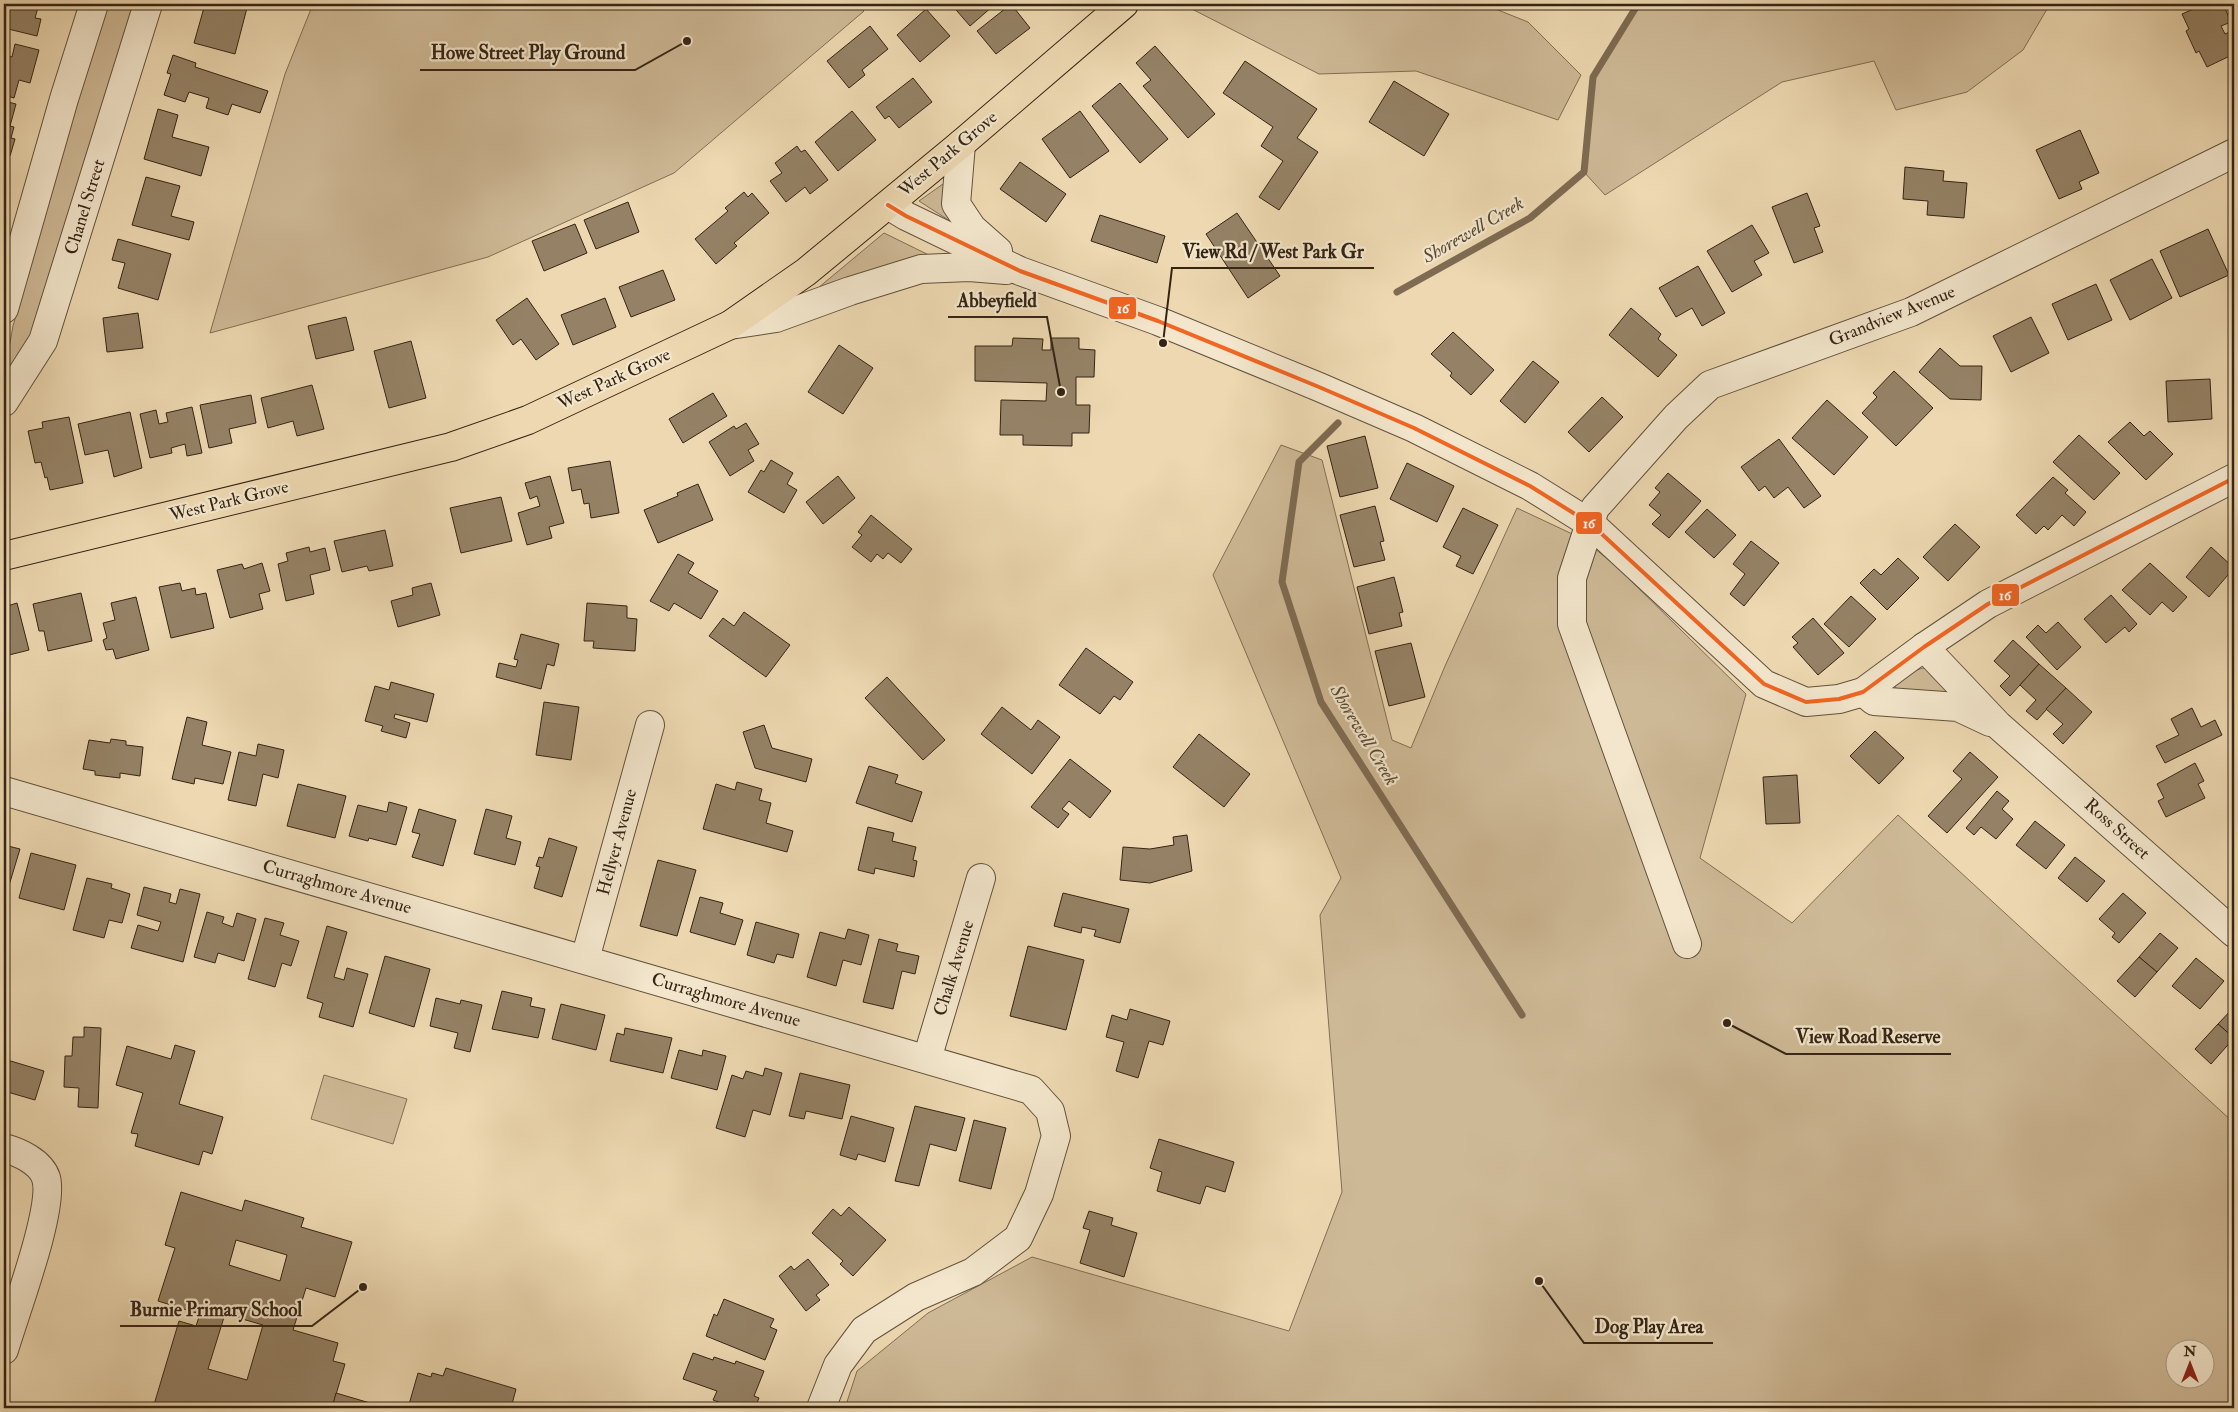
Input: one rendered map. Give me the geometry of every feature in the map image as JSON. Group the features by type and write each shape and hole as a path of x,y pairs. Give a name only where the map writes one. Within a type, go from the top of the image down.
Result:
{"main road":[{"name":"West Park Grove","path":"4,554 451,447 528,420 730,325 806,272 961,144 1124,4"}],"street":[{"path":"4,308 64,99 94,4"},
{"name":"Chanel Street","path":"4,402 43,341 148,4"},
{"path":"961,144 956,204 972,228 1020,271"},
{"name":"Grandview Avenue","path":"1687,944 1572,624 1572,578 1595,508 1676,417 1710,385 1911,312 2234,153"},
{"path":"888,205 906,216 1020,271 1237,352 1414,428 1530,486 1591,524 1764,684 1806,702 1839,700 1863,692 1924,647 1988,604 2234,478"},
{"path":"730,325 776,318 850,291 921,269 969,267 1020,271"},
{"name":"Ross Street","path":"1924,647 1998,725 2234,933"},
{"name":"Ross Street","path":"1863,692 1874,701 1958,707 1998,725"},
{"name":"Hellyer Avenue","path":"584,959 650,725"},
{"name":"Curraghmore Avenue","path":"4,791 927,1058 1031,1090 1050,1111 1056,1136 1039,1194 1018,1238 973,1272 916,1297 864,1330 838,1365 821,1408"},
{"name":"Chalk Avenue","path":"927,1058 981,878"},
{"path":"4,1148 32,1160 46,1177 48,1194 44,1219 4,1350"}],"shaded area":[{"path":"105,4 133,4 87,169 39,326 4,376 13,326"},
{"path":"313,4 859,4 864,11 674,173 488,257 210,333 285,74"},
{"path":"1193,4 1483,4 1528,22 1581,75 1558,120 1416,71 1319,74 1188,7"},
{"path":"1638,4 2050,4 2023,50 1967,92 1896,110 1874,61 1782,82 1605,195 1584,172 1593,77"},
{"path":"943,184 953,223 919,201"},
{"path":"884,233 935,258 806,298"},
{"path":"1281,445 1322,460 1392,740 1411,748 1445,666 1517,508 1583,539 1616,566 1746,694 1700,858 1792,923 1898,815 2234,1123 2234,1408 845,1408 857,1371 928,1313 1032,1257 1289,1331 1342,1192 1320,915 1341,878 1213,575"},
{"path":"1923,668 1934,671 1964,699 1901,692 1895,687 1895,681"},
{"path":"324,1075 407,1099 393,1144 311,1119"}],"building":[{"path":"5,4 39,4 35,18 41,19 37,36 4,28"},
{"path":"205,4 248,4 235,54 194,43"},
{"path":"951,4 991,4 993,6 970,26"},
{"path":"1011,4 1030,28 996,54 977,31"},
{"path":"2205,4 2223,4 2231,22 2221,26 2225,34 2234,30 2234,54 2207,67 2199,51 2196,53 2186,31 2189,29 2182,14"},
{"path":"926,9 950,36 920,62 897,35"},
{"path":"870,26 888,49 862,70 865,75 849,88 827,61"},
{"path":"15,44 39,50 30,83 19,80 14,98 4,95 4,55 12,57"},
{"path":"1155,46 1215,114 1188,138 1143,86 1151,80 1136,63"},
{"path":"173,55 196,63 195,67 268,91 260,113 232,104 228,115 206,108 209,98 189,92 185,102 164,95 171,74 167,73"},
{"path":"1245,61 1317,109 1297,138 1318,152 1279,210 1259,197 1283,161 1261,146 1273,127 1223,93"},
{"path":"913,78 932,102 899,128 889,116 885,119 876,107"},
{"path":"1394,81 1449,114 1424,156 1369,122"},
{"path":"1120,83 1168,139 1140,163 1092,106"},
{"path":"4,101 16,104 10,126 14,127 11,138 15,139 10,156 4,155"},
{"path":"158,109 178,115 172,137 209,147 201,176 144,159"},
{"path":"852,111 876,140 838,171 815,142"},
{"path":"1080,111 1109,151 1070,178 1042,139"},
{"path":"2080,130 2099,173 2079,182 2082,189 2059,199 2036,150"},
{"path":"797,146 801,152 805,150 828,180 810,194 805,187 786,202 770,181 782,173 775,163"},
{"path":"1020,162 1066,194 1046,222 1000,189"},
{"path":"1905,167 1944,171 1943,181 1967,183 1964,218 1927,215 1928,201 1903,199"},
{"path":"146,177 180,186 171,216 194,222 189,240 132,225"},
{"path":"744,192 748,197 752,193 769,213 734,243 737,246 716,264 695,239 728,211 725,208"},
{"path":"1807,193 1820,226 1814,228 1823,252 1794,263 1772,207"},
{"path":"628,202 639,232 596,249 584,220"},
{"path":"1237,213 1280,276 1248,298 1206,234"},
{"path":"1100,215 1165,236 1157,263 1091,241"},
{"path":"575,224 587,253 544,271 532,241"},
{"path":"1752,225 1769,253 1754,261 1762,275 1732,292 1707,251"},
{"path":"2208,229 2229,275 2180,297 2160,251"},
{"path":"118,239 171,254 158,300 118,288 125,263 112,260"},
{"path":"2152,259 2172,298 2130,320 2110,280"},
{"path":"1698,266 1725,313 1702,326 1692,308 1676,317 1659,288"},
{"path":"663,270 675,300 631,317 619,287"},
{"path":"2096,284 2112,320 2068,340 2052,304"},
{"path":"527,298 559,344 536,360 521,339 513,345 496,320"},
{"path":"605,298 616,327 573,345 561,315"},
{"path":"1631,308 1661,334 1658,339 1677,355 1658,377 1609,335"},
{"path":"138,313 143,348 107,352 103,318"},
{"path":"346,317 354,350 316,359 308,326"},
{"path":"2031,317 2049,353 2011,372 1993,336"},
{"path":"1453,332 1494,370 1471,395 1450,376 1452,373 1431,354"},
{"path":"1013,338 1043,339 1042,350 1051,350 1051,338 1079,338 1079,349 1095,350 1094,377 1076,377 1076,405 1090,405 1089,433 1072,433 1072,446 1023,445 1023,435 1000,435 1001,400 1046,401 1047,383 975,381 975,346 1012,346"},
{"path":"411,341 426,398 389,408 374,351"},
{"path":"839,345 873,368 843,414 808,392"},
{"path":"1940,348 1960,366 1982,366 1981,400 1950,399 1919,372"},
{"path":"1533,361 1559,382 1525,423 1500,401"},
{"path":"1894,371 1933,408 1896,446 1862,413 1877,397 1873,393"},
{"path":"2210,379 2212,419 2168,422 2166,381"},
{"path":"312,385 324,429 297,436 293,421 268,428 261,398"},
{"path":"713,393 727,416 683,443 669,419"},
{"path":"251,395 256,423 229,429 232,443 209,448 200,405"},
{"path":"1602,397 1623,417 1589,452 1568,432"},
{"path":"1827,400 1868,437 1834,475 1792,438"},
{"path":"192,407 202,453 187,456 185,444 171,448 172,453 150,458 140,414 156,410 159,424 168,422 166,413"},
{"path":"130,412 142,468 114,477 108,450 85,455 78,424"},
{"path":"69,417 83,483 50,490 41,462 35,463 28,431 43,428 42,422"},
{"path":"2130,422 2144,436 2150,431 2173,454 2146,480 2108,442"},
{"path":"746,423 759,444 748,450 754,461 730,476 709,442 734,426 736,429"},
{"path":"2079,435 2120,473 2094,500 2053,462"},
{"path":"1365,436 1378,488 1340,497 1327,446"},
{"path":"1779,439 1821,496 1804,508 1788,487 1774,498 1765,486 1759,491 1741,467"},
{"path":"771,460 793,473 787,484 797,490 784,513 748,492 761,470 764,472"},
{"path":"610,461 619,513 591,518 589,503 584,504 581,489 572,491 568,468"},
{"path":"1407,463 1454,486 1437,522 1390,499"},
{"path":"1668,473 1701,501 1669,538 1652,524 1661,515 1649,505 1660,492 1655,488"},
{"path":"550,476 564,523 549,527 552,538 527,545 518,513 540,506 537,496 530,499 525,483"},
{"path":"838,476 855,498 823,524 806,502"},
{"path":"2053,477 2068,490 2065,493 2086,512 2074,526 2062,515 2048,530 2044,526 2036,534 2016,515"},
{"path":"698,484 713,520 658,543 644,510 678,496 677,493"},
{"path":"501,497 512,541 461,553 450,508"},
{"path":"1375,506 1384,541 1380,542 1385,560 1354,567 1340,515"},
{"path":"1463,508 1498,525 1473,574 1456,566 1461,556 1443,547"},
{"path":"1707,509 1736,535 1714,558 1685,532"},
{"path":"871,515 912,549 901,563 888,553 883,559 877,554 871,562 852,547 862,535 858,532"},
{"path":"1955,524 1980,547 1948,581 1923,557"},
{"path":"385,530 393,566 369,571 367,566 342,572 334,541"},
{"path":"1751,541 1779,563 1744,606 1730,594 1745,574 1733,564"},
{"path":"309,547 310,552 325,548 330,570 310,575 314,594 286,601 278,564 288,561 286,553"},
{"path":"2211,547 2234,568 2209,597 2186,577"},
{"path":"678,554 694,563 688,573 718,591 701,619 674,603 669,611 650,601"},
{"path":"1898,558 1919,578 1887,610 1860,583 1874,569 1881,575"},
{"path":"262,563 270,591 259,594 263,609 230,618 217,570 242,564 244,569"},
{"path":"2150,563 2187,597 2173,612 2162,602 2150,615 2122,590"},
{"path":"1394,577 1403,612 1399,613 1402,626 1369,634 1357,587"},
{"path":"180,583 182,591 195,588 196,595 206,593 214,628 171,638 159,587"},
{"path":"431,583 440,615 398,627 391,601 413,595 412,588"},
{"path":"81,593 92,641 48,651 44,631 39,631 33,604"},
{"path":"2111,595 2137,624 2129,632 2125,627 2106,643 2084,619"},
{"path":"1851,596 1876,619 1849,647 1824,624"},
{"path":"136,597 149,650 116,659 113,649 106,650 103,640 107,638 103,623 115,620 111,603"},
{"path":"17,603 29,650 9,655 6,645 4,645 4,607"},
{"path":"587,603 627,606 627,618 637,619 635,651 593,648 594,641 584,641"},
{"path":"744,612 790,645 766,677 709,636 723,618 734,626"},
{"path":"1813,618 1844,653 1818,675 1793,647 1798,643 1792,637"},
{"path":"2058,622 2081,647 2057,670 2026,637 2038,625 2046,633"},
{"path":"521,634 559,644 554,666 547,664 541,689 496,677 499,663 516,667 518,660 514,659"},
{"path":"2013,640 2039,664 2010,696 2000,686 2010,676 1994,661"},
{"path":"1411,643 1425,697 1389,706 1375,651"},
{"path":"1086,648 1133,682 1120,700 1114,696 1100,714 1059,685"},
{"path":"2039,664 2066,688 2037,720 2026,711 2036,700 2020,685"},
{"path":"887,677 945,740 923,760 865,698"},
{"path":"391,682 434,694 427,722 395,714 394,718 410,723 406,738 381,731 383,726 365,721 375,686 389,690"},
{"path":"2066,688 2092,712 2063,744 2053,734 2063,724 2046,709"},
{"path":"544,702 579,707 571,760 536,755"},
{"path":"1002,707 1031,730 1038,720 1060,737 1032,774 981,734"},
{"path":"2192,708 2201,727 2215,720 2222,735 2165,763 2156,746 2179,735 2171,719"},
{"path":"187,717 207,722 202,745 231,752 223,784 195,778 194,784 172,779"},
{"path":"764,725 772,748 812,759 806,782 755,768 743,732"},
{"path":"1875,731 1904,758 1879,784 1850,756"},
{"path":"1199,734 1250,774 1224,807 1173,767"},
{"path":"111,739 126,741 126,745 143,747 140,776 120,773 120,778 95,775 95,771 83,769 89,740 110,743"},
{"path":"258,744 284,750 278,778 263,774 256,806 228,800 239,752 256,756"},
{"path":"1970,752 1998,777 1947,833 1928,816 1962,779 1953,771"},
{"path":"1070,759 1111,791 1090,818 1069,801 1062,809 1069,814 1058,828 1031,807"},
{"path":"2195,763 2204,781 2198,784 2205,798 2166,817 2158,801 2164,798 2157,784"},
{"path":"869,766 898,775 895,783 922,792 912,822 856,803"},
{"path":"1797,775 1800,823 1766,824 1763,777"},
{"path":"737,782 762,789 759,800 771,803 766,823 793,831 787,852 703,829 716,784 735,790"},
{"path":"298,784 346,796 335,838 287,826"},
{"path":"1997,791 2009,801 2002,809 2013,819 1996,839 1981,827 1974,835 1966,828"},
{"path":"389,802 407,807 396,845 369,838 368,841 349,836 358,805 387,812"},
{"path":"419,809 456,820 443,866 412,857 420,834 412,832"},
{"path":"486,809 512,816 506,838 521,842 515,865 474,854"},
{"path":"2035,821 2065,845 2046,869 2016,845"},
{"path":"868,827 894,833 892,841 916,847 913,860 917,861 914,877 875,868 874,874 858,870"},
{"path":"1187,835 1192,871 1150,883 1120,880 1123,847 1150,849 1174,845 1173,837"},
{"path":"549,838 577,847 562,897 534,888 540,867 536,866 539,857 543,858"},
{"path":"4,845 20,849 4,902"},
{"path":"31,853 76,865 64,910 19,898"},
{"path":"2075,857 2105,881 2087,902 2058,878"},
{"path":"658,860 696,870 677,936 640,926"},
{"path":"87,878 112,884 111,888 130,894 122,923 109,920 104,938 73,930"},
{"path":"144,887 171,894 169,902 176,904 180,889 200,894 183,962 131,948 138,925 158,931 161,922 137,915"},
{"path":"1063,893 1129,909 1120,943 1094,936 1096,930 1082,927 1081,933 1054,926"},
{"path":"2123,893 2146,913 2119,943 2112,937 2115,933 2099,919"},
{"path":"700,897 723,903 720,913 743,920 735,945 690,932"},
{"path":"207,912 224,917 222,923 233,927 237,913 256,919 244,961 218,953 215,963 194,957"},
{"path":"265,918 284,923 280,935 299,941 291,966 282,963 275,987 248,979"},
{"path":"756,922 799,934 793,958 777,954 774,963 747,955"},
{"path":"327,926 347,932 334,977 344,980 347,968 368,974 353,1027 319,1017 323,1003 307,998"},
{"path":"848,929 869,935 861,965 843,960 836,986 807,977 820,932 845,939"},
{"path":"2160,933 2178,948 2157,972 2139,957"},
{"path":"879,939 898,944 896,951 919,956 915,974 902,971 893,1009 863,1002"},
{"path":"1028,946 1084,960 1066,1030 1010,1016"},
{"path":"385,956 430,969 414,1027 369,1013"},
{"path":"2139,957 2157,972 2135,997 2117,981"},
{"path":"2196,958 2224,981 2200,1009 2172,986"},
{"path":"502,991 532,998 530,1006 545,1009 538,1038 492,1029"},
{"path":"436,998 460,1004 461,1000 482,1005 470,1052 454,1048 458,1033 430,1026"},
{"path":"561,1004 605,1015 596,1050 552,1039"},
{"path":"2234,1007 2234,1038 2218,1024"},
{"path":"1130,1009 1170,1021 1163,1045 1149,1041 1138,1078 1116,1071 1124,1042 1106,1037 1112,1015 1127,1020"},
{"path":"2218,1024 2234,1038 2211,1064 2195,1049"},
{"path":"84,1027 101,1028 98,1108 78,1107 79,1088 64,1087 65,1056 72,1056 73,1037 84,1037"},
{"path":"625,1028 672,1038 663,1073 610,1061 617,1033 624,1035"},
{"path":"175,1045 195,1051 179,1104 223,1117 212,1154 203,1151 199,1165 135,1146 138,1134 131,1133 143,1093 116,1085 127,1046 171,1059"},
{"path":"679,1050 702,1056 703,1050 726,1056 717,1090 671,1078"},
{"path":"4,1059 44,1071 35,1100 4,1091"},
{"path":"765,1068 782,1073 770,1115 753,1110 745,1137 716,1128 732,1075 743,1079 746,1071 763,1076"},
{"path":"800,1073 850,1085 842,1119 806,1111 804,1119 789,1116"},
{"path":"915,1106 965,1118 956,1151 930,1144 919,1186 895,1181"},
{"path":"851,1116 894,1128 885,1162 858,1154 856,1160 840,1155"},
{"path":"974,1120 1006,1128 991,1189 959,1181"},
{"path":"1159,1139 1234,1162 1225,1192 1206,1186 1200,1204 1157,1191 1162,1172 1150,1168"},
{"path":"181,1192 242,1211 245,1200 304,1218 301,1227 352,1242 335,1297 306,1288 293,1330 338,1343 333,1361 345,1364 332,1408 290,1408 271,1403 270,1408 153,1408 179,1321 196,1326 200,1314 158,1301 175,1248 165,1245","holes":["236,1240 287,1255 280,1281 229,1265","225,1314 263,1325 247,1380 208,1369"]},
{"path":"849,1207 886,1240 853,1276 840,1264 843,1261 812,1233 833,1209 841,1216"},
{"path":"1089,1211 1113,1218 1111,1225 1137,1233 1124,1277 1080,1263 1090,1230 1083,1228"},
{"path":"808,1259 829,1285 816,1295 820,1300 806,1311 779,1276 791,1266 794,1270"},
{"path":"724,1299 774,1319 770,1327 777,1330 765,1360 706,1336 714,1314 717,1316"},
{"path":"693,1353 713,1360 714,1357 735,1364 736,1361 764,1371 754,1396 759,1398 755,1408 735,1408 713,1400 717,1391 683,1379"},
{"path":"446,1368 516,1389 511,1408 408,1408 418,1373 431,1377 432,1373 443,1376"},
{"path":"336,1393 387,1408 332,1408"}],"waterway":[{"name":"Shorewell Creek","path":"1397,292 1530,218 1584,172 1593,77 1638,4"},
{"name":"Shorewell Creek","path":"1338,423 1299,462 1282,582 1321,702 1522,1015"}],"transit line":[{"name":"16","path":"888,205 906,216 1020,271 1158,321 1319,387 1414,428 1530,486 1591,524 1764,684 1806,702 1839,699 1863,692 1924,647 1988,604 2234,478"}],"place":[{"name":"Howe Street Play Ground","path":"687,41"},
{"name":"View Rd / West Park Gr","path":"1163,343"},
{"name":"Abbeyfield","path":"1061,392"},
{"name":"View Road Reserve","path":"1727,1023"},
{"name":"Dog Play Area","path":"1539,1281"},
{"name":"Burnie Primary School","path":"363,1287"}]}
